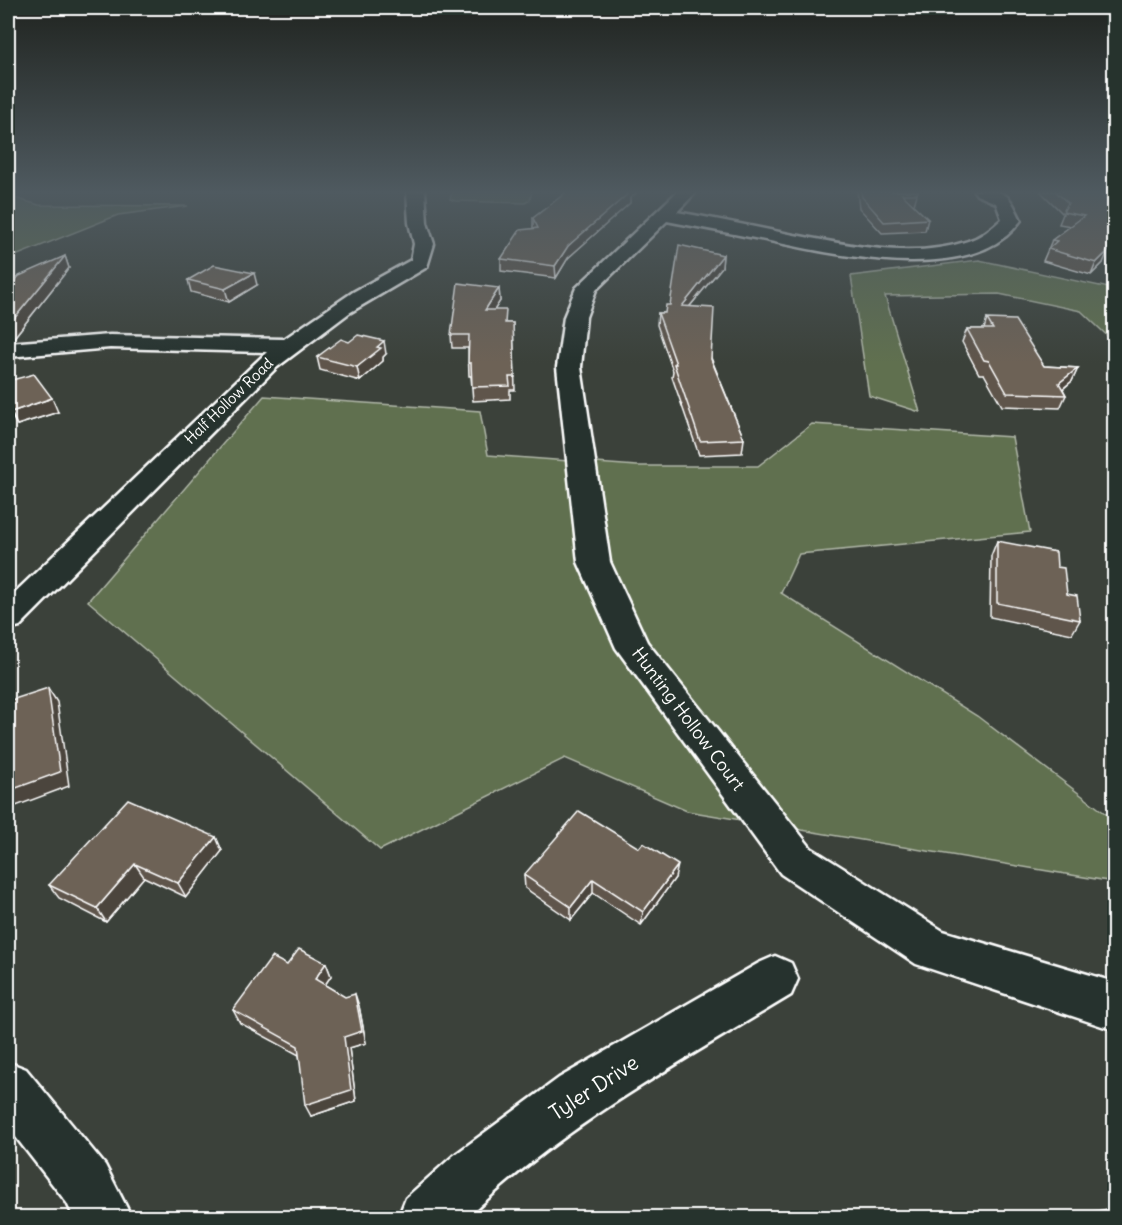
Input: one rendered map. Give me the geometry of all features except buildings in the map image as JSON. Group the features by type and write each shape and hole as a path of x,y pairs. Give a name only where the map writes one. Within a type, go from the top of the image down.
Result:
{"street":[{"name":"Half Hollow Road","path":"8,618 268,363 340,308 420,262 423,248"},
{"name":"Hunting Hollow Court","path":"629,248 586,288 575,317 569,367 594,562 633,648 796,861 932,949 1114,1006"},
{"path":"839,248 885,255 931,254 964,248"},
{"path":"8,350 83,342 218,342 288,346"},
{"name":"Tyler Drive","path":"426,1218 472,1175 577,1095 776,979"},
{"path":"8,1087 86,1184 104,1218"}],"green space":[{"path":"8,248 35,248 8,259"},
{"path":"979,260 1114,289 1114,342 1081,311 999,294 885,296 920,412 869,396 851,276"},
{"path":"264,396 480,411 488,455 637,466 758,466 812,424 1012,437 1030,532 799,554 781,593 977,716 1114,820 1114,882 687,811 565,758 380,850 88,601"}]}
